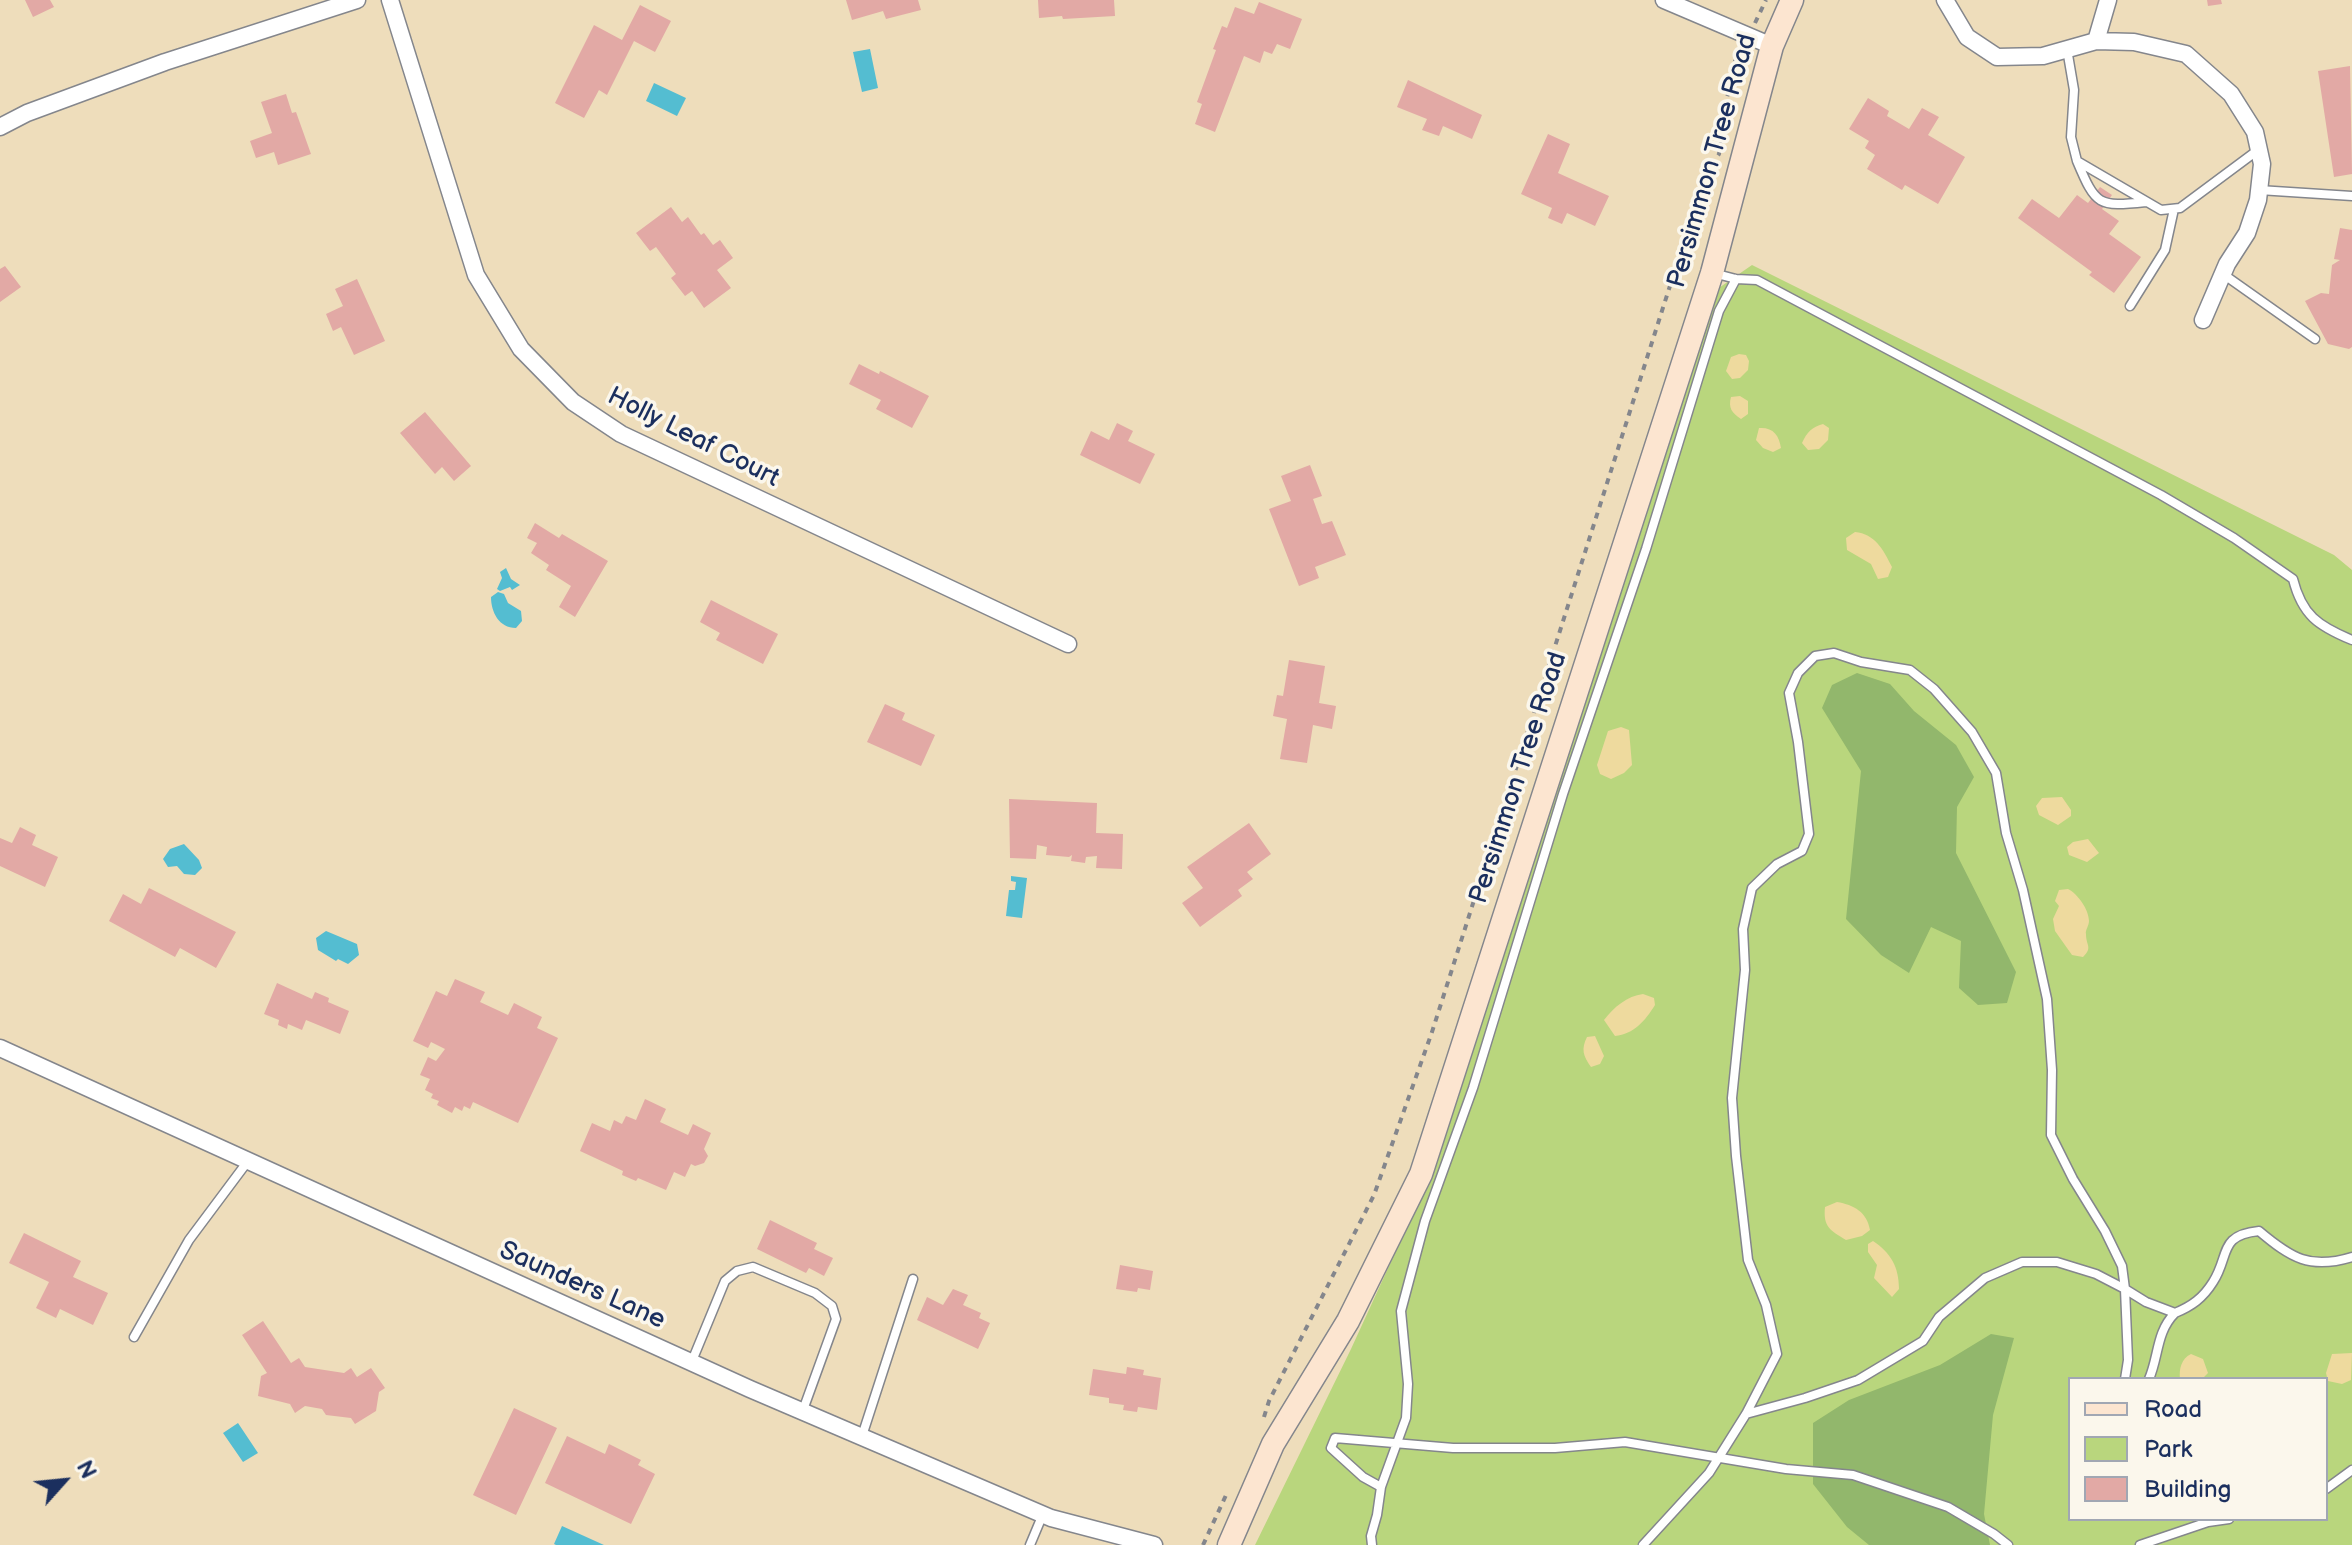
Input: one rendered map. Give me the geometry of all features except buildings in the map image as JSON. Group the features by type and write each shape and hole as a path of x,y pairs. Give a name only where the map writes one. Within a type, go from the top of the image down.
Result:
{"main road":[{"name":"Persimmon Tree Road","path":"1229,1545 1273,1444 1348,1321 1421,1174 1712,273 1772,46 1792,0"}],"street":[{"path":"0,127 27,113 165,62 357,0"},
{"name":"Holly Leaf Court","path":"390,0 476,275 521,349 573,402 621,434 1068,644"},
{"path":"1664,0 1772,46"},
{"path":"1945,0 1967,37 1997,57 2043,56 2096,41 2134,42 2186,54 2231,94 2255,132 2262,164 2259,190 2247,233 2223,274 2203,320"},
{"path":"2096,41 2108,0"},
{"name":"Saunders Lane","path":"0,1048 692,1361 1043,1514 1154,1545"}],"lane":[{"path":"2067,49 2074,90 2071,137 2077,161 2091,193 2112,206 2147,202"},
{"path":"2077,161 2161,210 2180,208 2259,149"},
{"path":"2259,190 2352,196"},
{"path":"2130,306 2165,250 2174,209"},
{"path":"1712,273 1757,280 2031,424 2234,538 2293,579 2299,603 2313,619 2352,640"},
{"path":"2223,274 2315,339"},
{"path":"1372,1545 1381,1487 1406,1418 1408,1384 1401,1311 1425,1221 1473,1088 1563,794 1646,549 1719,311 1736,279"},
{"path":"1643,1545 1709,1473 1746,1414 1777,1354 1766,1305 1748,1260 1732,1098 1745,970 1743,929 1752,888 1777,864 1802,851 1809,834 1789,693 1798,673 1815,656 1834,653 1861,662 1910,670 1934,689 1972,732 1996,773 2006,833 2023,890 2047,999 2052,1070 2051,1135 2122,1266 2128,1360 2125,1377"},
{"path":"134,1337 189,1240 248,1161"},
{"path":"2149,1377 2158,1339 2167,1321 2175,1313 2195,1305 2215,1280 2224,1250 2236,1236 2259,1231 2279,1247 2308,1262 2337,1262 2352,1257"},
{"path":"1746,1414 1858,1380 1923,1341 1939,1317 1985,1278 2022,1262 2057,1262 2096,1274 2146,1302 2175,1313"},
{"path":"692,1361 725,1281 737,1271 753,1267 815,1293 832,1306 836,1319 803,1410"},
{"path":"862,1436 913,1279"},
{"path":"1381,1487 1363,1477 1331,1448 1335,1438 1453,1448 1555,1448 1625,1442 1786,1469 1853,1475 1948,1507 2008,1545"},
{"path":"2328,1488 2352,1470"},
{"path":"1030,1545 1043,1514"},
{"path":"2140,1545 2215,1521"}],"path":[{"path":"1262,1424 1269,1401 1351,1243 1393,1144 1447,987 1690,219 1705,176 1719,154 1727,97 1734,77 1734,60 1766,0"},
{"path":"1203,1545 1231,1484"}],"green space":[{"path":"1752,265 2334,555 2352,570 2352,1545 1255,1545 1351,1349 1433,1170 1713,292"},
{"path":"1857,673 1890,684 1914,711 1956,745 1974,777 1957,807 1956,853 2016,972 2007,1003 1978,1005 1959,988 1961,941 1931,927 1909,973 1881,955 1846,919 1861,771 1822,708 1832,685"},
{"path":"1991,1334 2014,1338 1993,1415 1984,1514 1990,1545 1869,1545 1847,1527 1813,1484 1813,1423 1849,1400 1940,1365"}],"sand":[{"path":"1746,355 1748,370 1740,378 1732,379 1726,371 1731,357"},
{"path":"1740,396 1748,401 1748,414 1741,419 1730,407 1731,397"},
{"path":"1823,424 1829,428 1828,440 1819,449 1808,450 1802,443 1804,439 1813,428"},
{"path":"1759,428 1774,433 1781,448 1773,452 1763,448 1756,440"},
{"path":"1855,532 1873,539 1882,549 1892,567 1888,577 1878,579 1871,564 1847,550 1846,538"},
{"path":"1621,727 1629,730 1632,765 1611,779 1600,774 1597,765 1608,731"},
{"path":"2062,797 2071,810 2071,816 2058,825 2039,815 2036,806 2042,798"},
{"path":"2088,839 2099,853 2087,862 2069,855 2067,847 2073,842"},
{"path":"2068,889 2082,903 2089,917 2086,932 2088,948 2083,957 2072,955 2055,931 2053,919 2059,906 2055,901 2059,890"},
{"path":"1643,994 1654,998 1655,1005 1651,1011 1633,1030 1615,1036 1604,1020 1621,1003"},
{"path":"1595,1036 1604,1056 1600,1064 1591,1067 1584,1045 1587,1037"},
{"path":"1837,1202 1859,1210 1870,1230 1862,1236 1846,1240 1832,1230 1825,1219 1825,1207"},
{"path":"1873,1241 1885,1250 1896,1267 1899,1289 1892,1297 1874,1278 1877,1265 1868,1252 1868,1244"},
{"path":"2352,1353 2351,1380 2342,1384 2328,1381 2326,1373 2332,1354"},
{"path":"2191,1354 2203,1359 2208,1373 2204,1377 2180,1377 2185,1359"}],"water":[{"path":"870,49 878,88 862,92 853,52"},
{"path":"654,83 686,98 677,116 646,101"},
{"path":"506,568 511,579 520,585 512,590 510,587 500,591 497,589 502,578 500,572"},
{"path":"498,592 521,611 522,621 516,628 505,625 494,613 491,597"},
{"path":"184,844 202,868 195,875 184,874 177,866 168,867 163,859 170,849"},
{"path":"1011,876 1027,878 1022,918 1006,916 1009,890 1015,890 1016,882 1011,881"},
{"path":"326,931 357,944 359,955 348,964 318,950 316,938"},
{"path":"238,1423 258,1453 243,1462 223,1433"},
{"path":"562,1526 604,1545 556,1545"}]}
